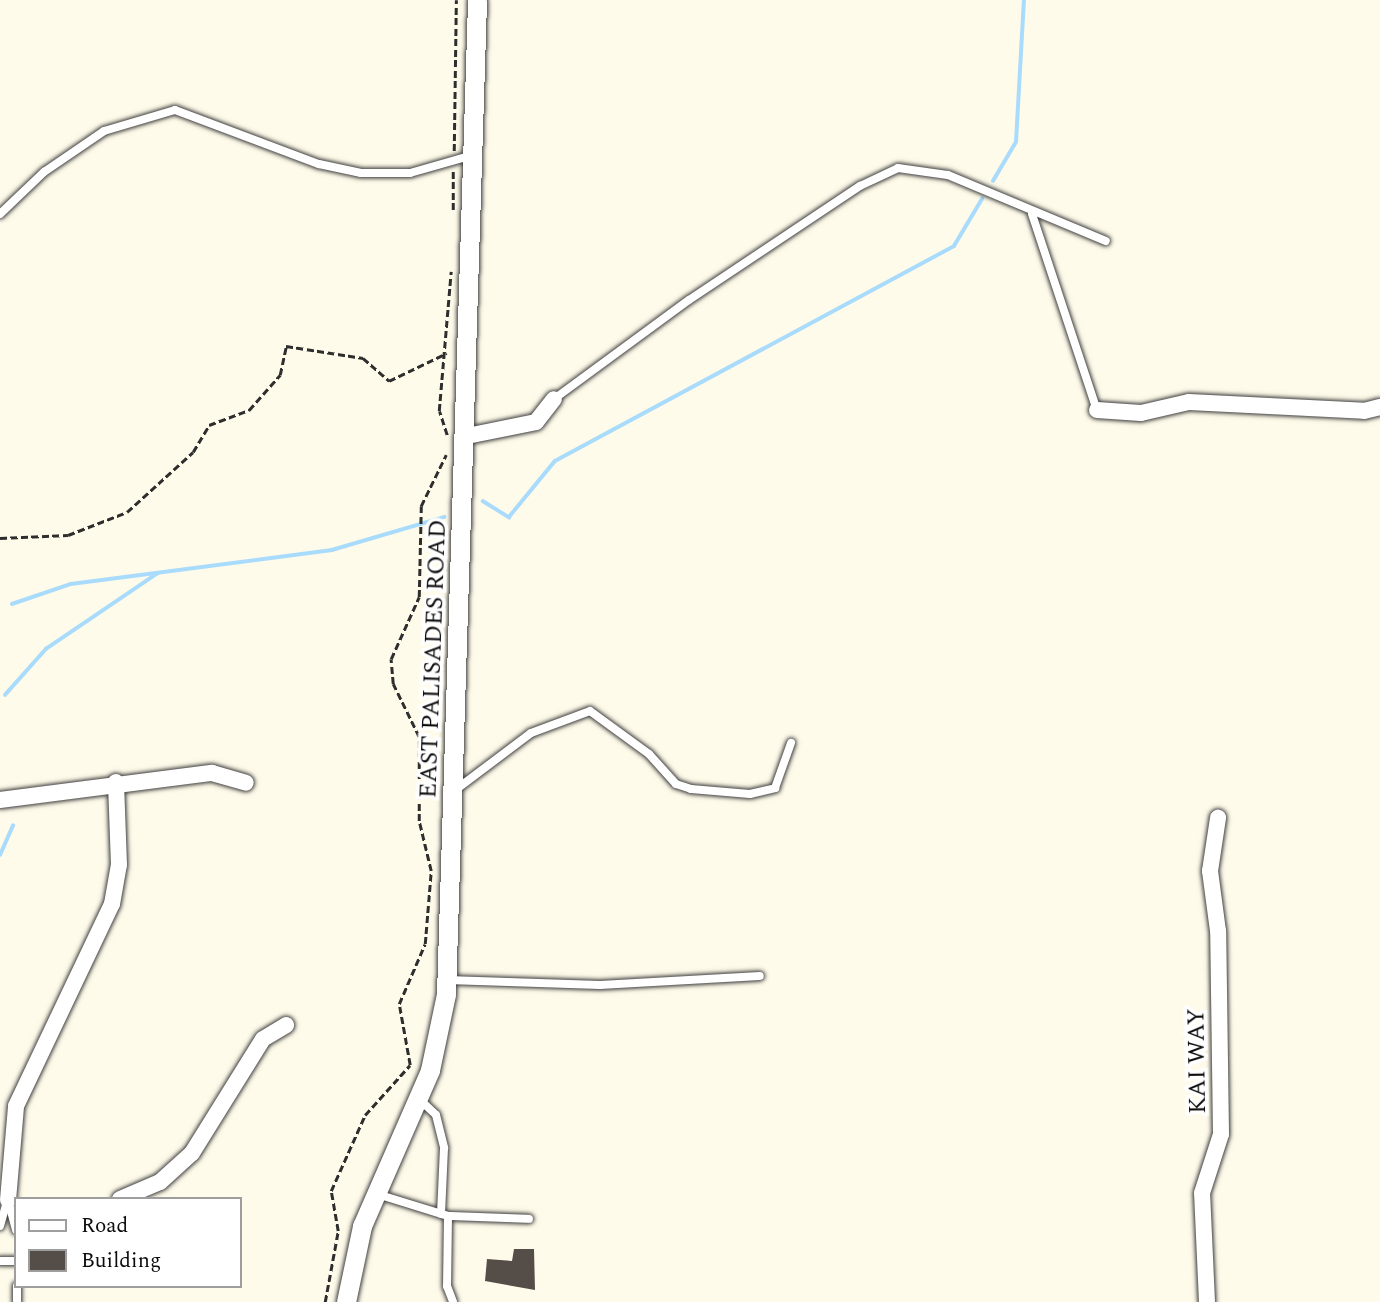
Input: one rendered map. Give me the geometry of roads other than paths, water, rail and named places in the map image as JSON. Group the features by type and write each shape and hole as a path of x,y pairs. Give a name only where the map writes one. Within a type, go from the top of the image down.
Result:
{"street":[{"name":"EAST PALISADES ROAD","path":"346,1302 374,1194 419,1098 440,1035 447,980 467,436 463,156 477,0"},
{"path":"467,436 536,422 554,399"},
{"path":"1097,410 1141,413 1189,402 1364,411 1380,407"},
{"path":"0,794 0,799 116,782 212,772 246,783"},
{"path":"8,1200 16,1106 112,904 119,865 116,782"},
{"name":"KAI WAY","path":"1207,1302 1202,1193 1221,1134 1218,931 1210,871 1219,818"},
{"path":"125,1197 160,1182 192,1153 263,1039 286,1025"}],"lane":[{"path":"0,214 44,172 104,131 175,110 361,173 410,173 463,156"},
{"path":"554,399 689,300 860,186 898,168 948,175 1032,214 1106,241"},
{"path":"1032,214 1097,410"},
{"path":"454,791 531,733 590,711 649,754 676,784 691,789 750,794 775,788 791,743"},
{"path":"447,980 600,985 760,976"},
{"path":"419,1098 436,1115 444,1148 444,1215 453,1302"},
{"path":"374,1194 444,1215 529,1219"},
{"path":"0,1226 8,1200"},
{"path":"8,1200 14,1222"}],"waterway":[{"path":"993,181 1016,142 1024,0"},
{"path":"483,501 509,517 555,461 954,246 982,199"},
{"path":"12,604 71,584 332,550 444,517"},
{"path":"5,695 46,649 158,573"},
{"path":"0,855 13,826"}]}
